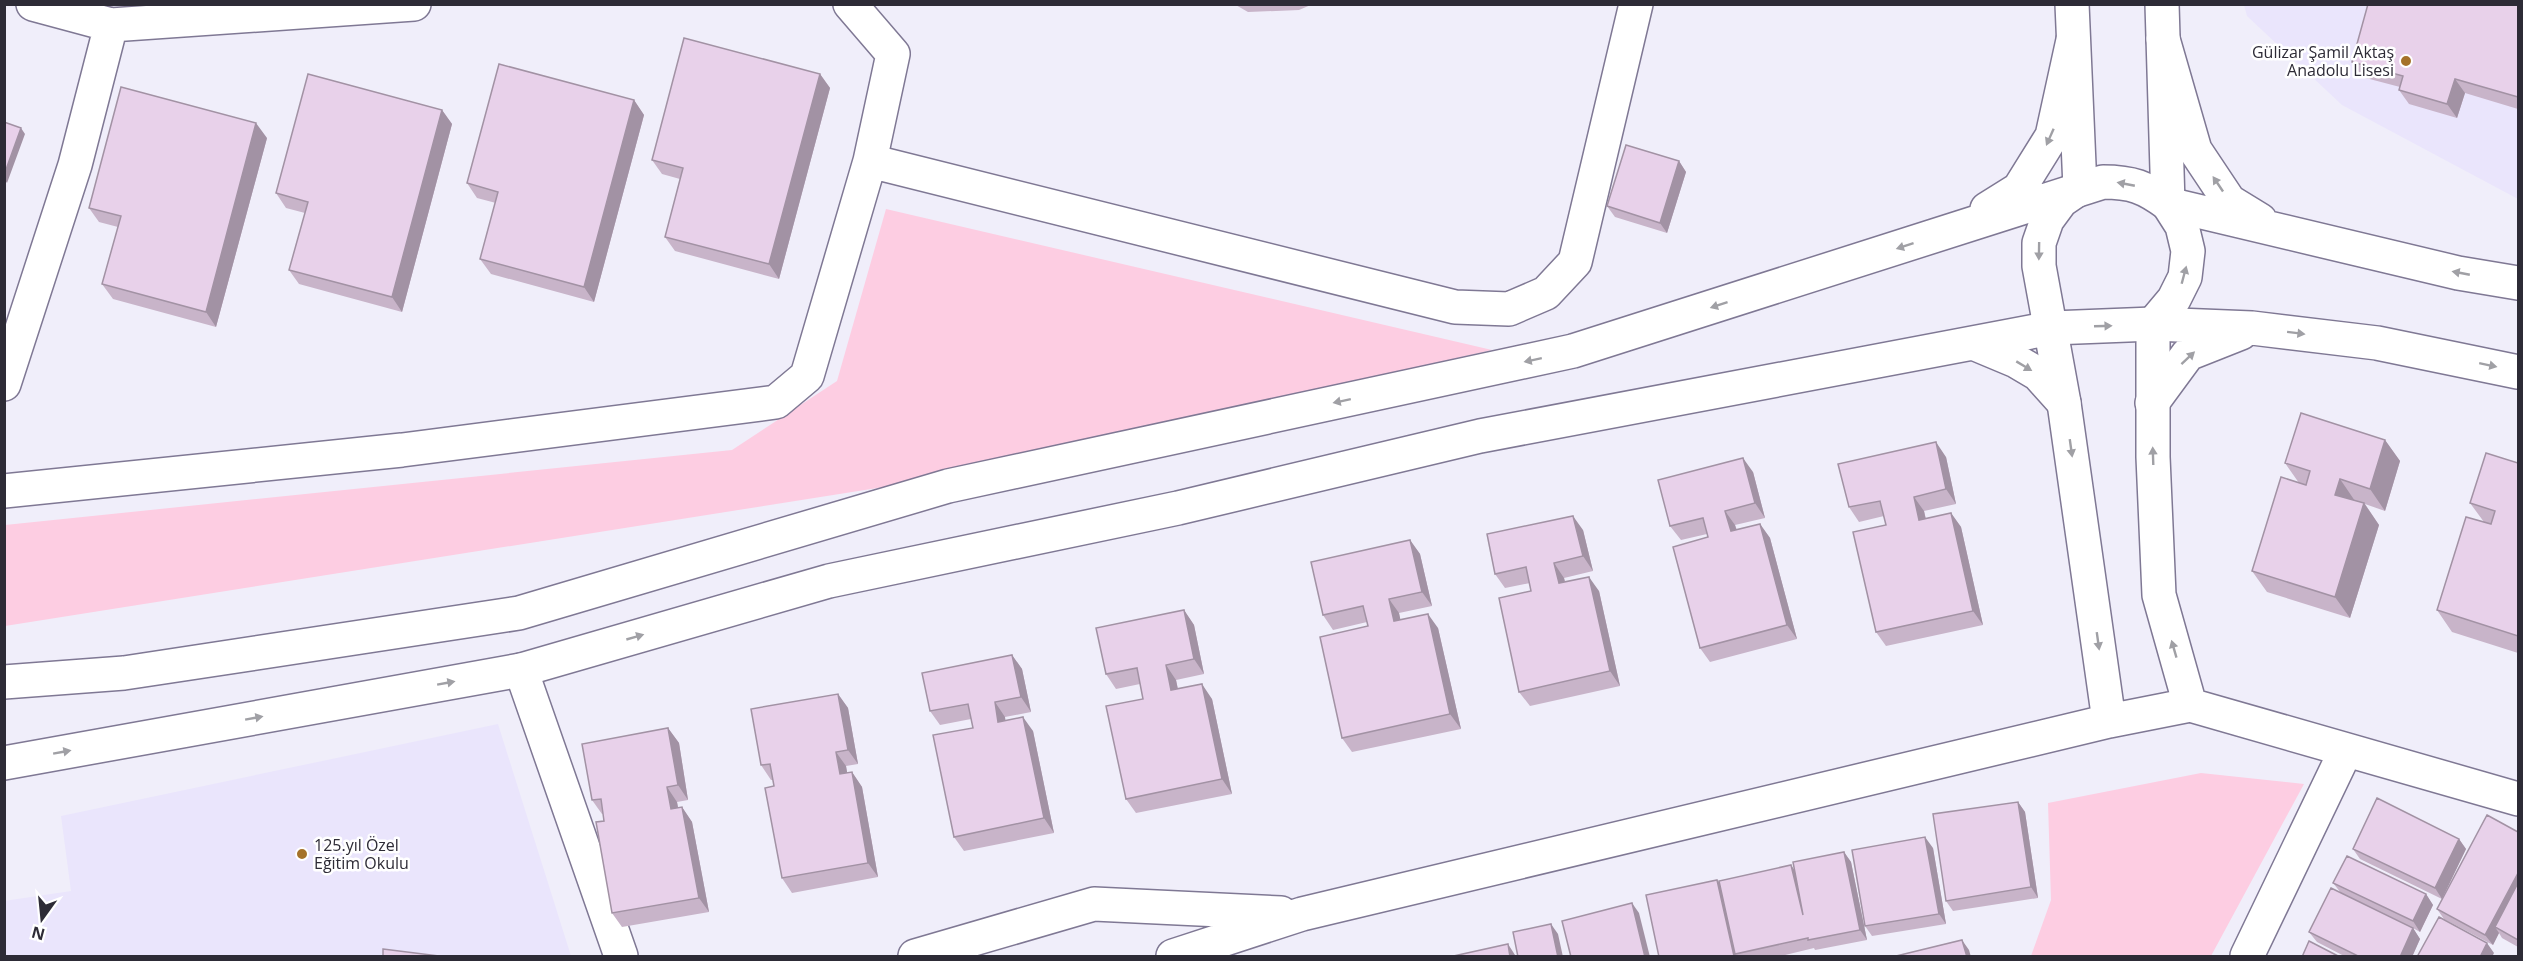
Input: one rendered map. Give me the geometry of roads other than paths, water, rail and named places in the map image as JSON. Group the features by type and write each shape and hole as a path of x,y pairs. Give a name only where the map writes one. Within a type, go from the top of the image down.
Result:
{"street":[{"path":"33,4 111,25 414,4"},
{"path":"4,491 402,450 776,402 807,376 870,161 893,54 850,4"},
{"path":"870,161 1455,307 1509,309 1546,293 1575,262 1636,4"},
{"path":"2072,4 2080,188"},
{"path":"2162,4 2168,204"},
{"path":"4,384 75,165 111,25"},
{"path":"2163,39 2195,150 2229,201 2280,231"},
{"path":"1953,230 2019,189 2052,136 2073,40"},
{"path":"4,682 124,673 519,613 948,486 1572,351 2080,188 2103,182 2127,182 2149,190 2168,204 2182,226 2188,251 2185,277 2174,300 2153,324 2152,403 2159,595 2190,705"},
{"path":"2080,188 2061,201 2047,220 2039,243 2039,266 2064,403 2109,721"},
{"path":"2168,204 2458,273 2518,283"},
{"path":"4,763 521,670 829,581 1178,508 1480,436 2052,328 2153,324 2252,328 2377,343 2518,372"},
{"path":"2152,403 2188,354 2252,328"},
{"path":"1973,343 2016,361 2038,374 2064,403"},
{"path":"521,670 621,957"},
{"path":"1173,957 1302,914 2109,721 2190,705 2518,799"},
{"path":"2247,957 2346,750"},
{"path":"915,957 1094,904 1302,914"}],"place":[{"name":"Gülizar Şamil Aktaş Anadolu Lisesi","path":"2406,61"},
{"name":"125.yıl Özel Eğitim Okulu","path":"302,854"}]}
